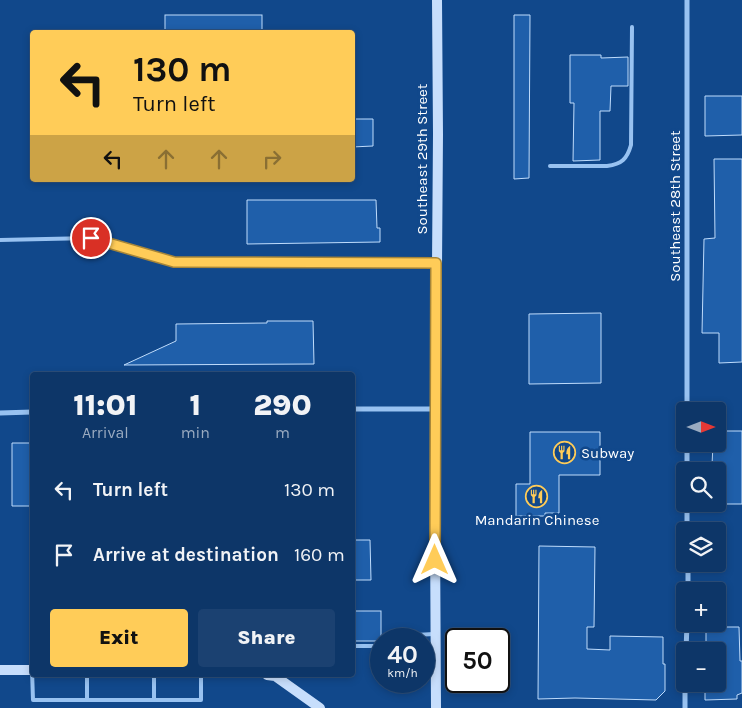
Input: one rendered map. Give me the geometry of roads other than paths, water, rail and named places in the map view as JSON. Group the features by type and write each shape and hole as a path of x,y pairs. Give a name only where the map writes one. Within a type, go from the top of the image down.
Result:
{"main road":[{"name":"Southeast 29th Street","path":"436,708 437,0"},
{"path":"0,670 30,670"},
{"path":"276,677 320,708"}],"street":[{"name":"Southeast 28th Street","path":"687,0 687,402"},
{"path":"355,409 436,409"},
{"path":"0,413 30,412"},
{"path":"685,692 685,708"}],"lane":[{"path":"550,166 614,165 625,159 629,153 631,145 632,28"},
{"path":"0,240 91,238 174,262 436,263"},
{"path":"355,646 370,646"},
{"path":"32,677 33,700 200,700 201,677"},
{"path":"87,677 87,700"},
{"path":"154,677 154,700"}],"place":[{"name":"Subway","path":"565,453"},
{"name":"Mandarin Chinese","path":"537,497"}]}
